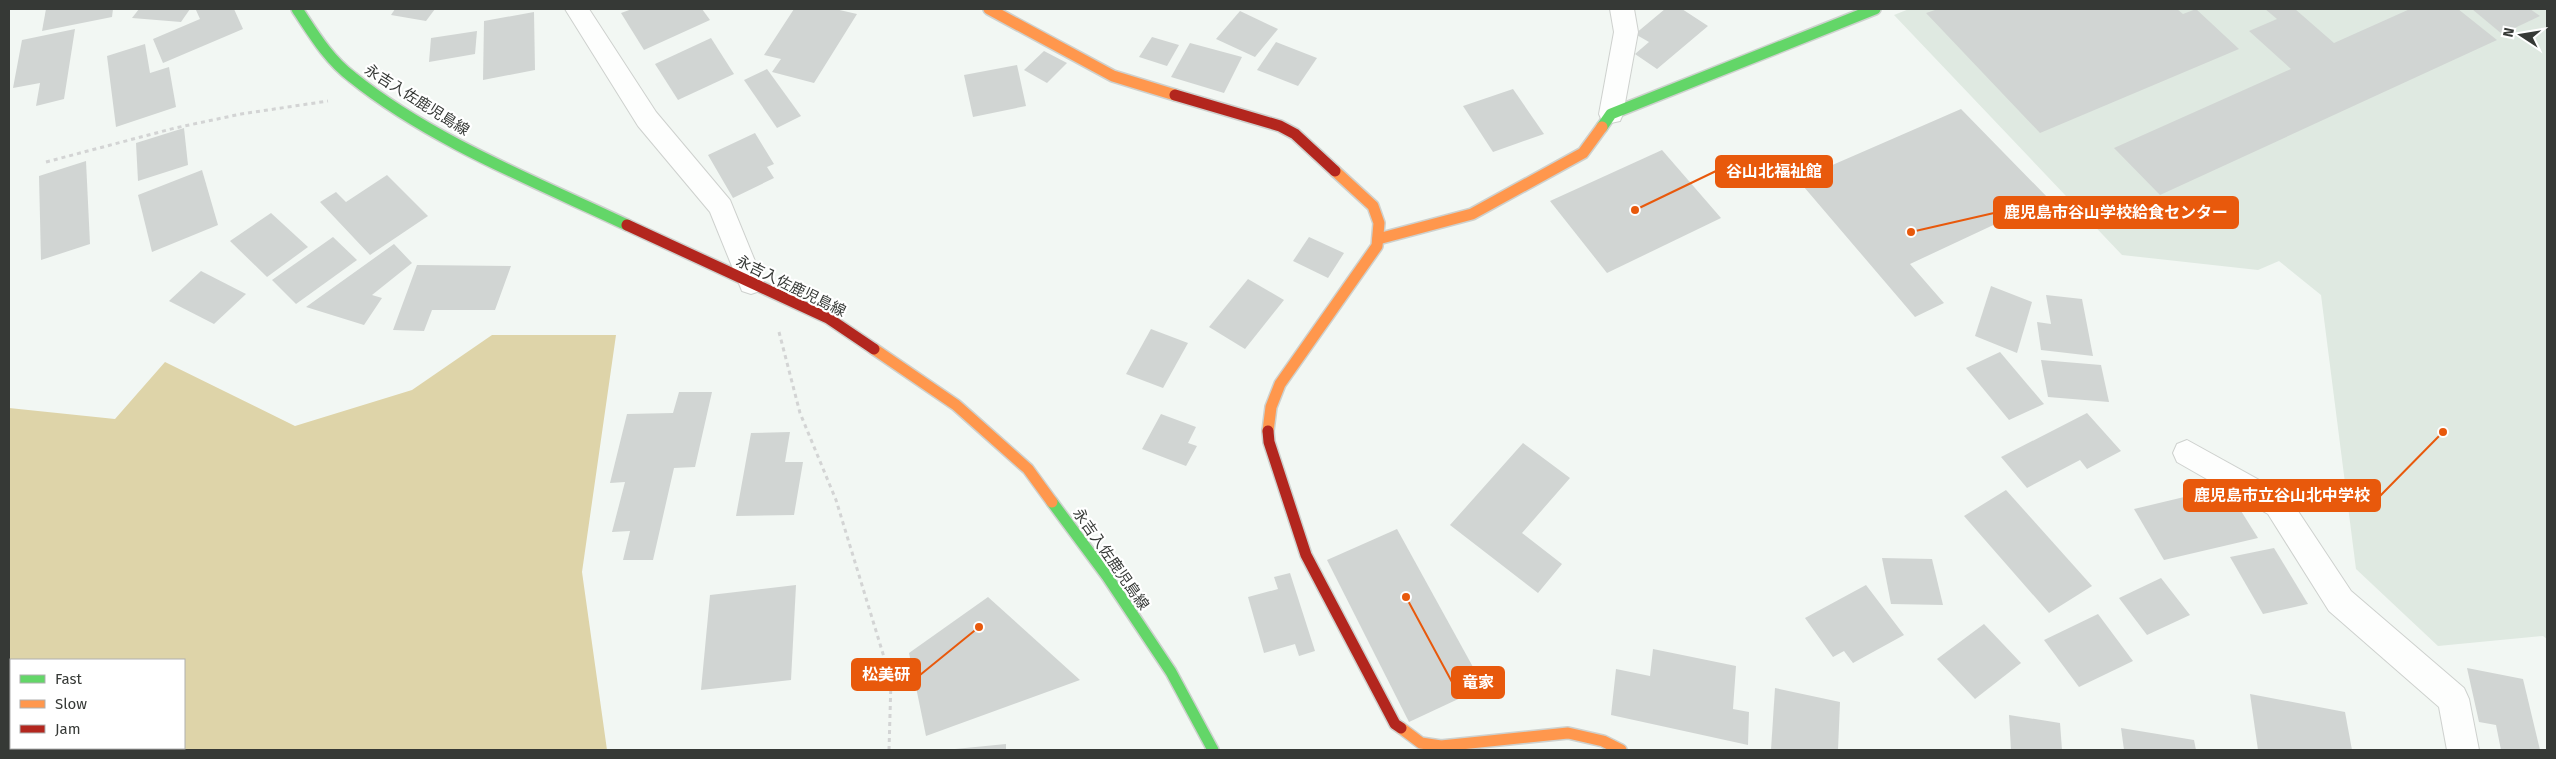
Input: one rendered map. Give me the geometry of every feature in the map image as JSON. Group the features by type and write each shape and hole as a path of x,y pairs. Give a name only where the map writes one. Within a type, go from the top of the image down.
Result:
{"street":[{"name":"永吉入佐鹿児島線","path":"297,9 326,52 351,77 437,134 493,163 828,318 956,405 1028,469 1107,576 1171,672 1213,750"},
{"path":"577,9 647,119 720,207 751,283"},
{"path":"989,9 1113,76 1262,120 1295,134 1373,206 1379,223 1377,246 1369,260 1280,384 1272,400 1267,419 1269,442 1306,555 1395,724 1421,743 1441,746 1568,733 1603,741 1621,750"},
{"path":"1378,239 1472,214 1583,153 1612,114 1626,32 1622,9"},
{"path":"1612,114 1875,9"},
{"path":"2187,453 2278,504 2340,601 2453,700 2463,750"}],"path":[{"path":"46,162 175,128 242,114 328,101"},
{"path":"776,324 800,412 836,500 891,680 888,750"}],"shaded area":[{"path":"1909,9 2547,9 2547,639 2543,636 2438,646 2356,569 2321,295 2279,261 2258,270 2122,255 1894,15"},
{"path":"492,335 616,335 582,572 607,750 9,750 9,408 115,419 165,362 295,426 412,390"}],"building":[{"path":"46,9 113,9 112,17 42,31"},
{"path":"139,9 190,9 181,22 132,18"},
{"path":"234,9 243,29 163,63 153,39 200,19 196,10"},
{"path":"395,9 435,9 426,21 391,15"},
{"path":"632,9 702,9 710,20 644,50 621,13"},
{"path":"794,9 835,9 857,14 814,83 772,72 781,59 764,55"},
{"path":"1665,9 1682,9 1708,26 1657,69 1635,54 1649,42 1635,34"},
{"path":"1938,9 2177,9 2183,14 2196,9 2239,49 2040,133 1926,13"},
{"path":"2265,9 2295,9 2334,43 2410,9 2458,9 2497,40 2160,195 2114,148 2291,69 2249,31 2277,19"},
{"path":"2472,9 2530,9 2540,16 2502,34"},
{"path":"1240,11 1278,29 1255,57 1216,39"},
{"path":"534,12 535,70 483,80 484,21"},
{"path":"75,29 64,99 36,106 40,83 13,88 22,40"},
{"path":"477,31 475,54 429,62 431,38"},
{"path":"1152,37 1179,45 1167,66 1139,57"},
{"path":"711,38 734,74 678,100 655,64"},
{"path":"1276,42 1317,58 1298,86 1257,70"},
{"path":"1190,43 1242,57 1224,93 1171,77"},
{"path":"145,44 150,73 169,67 176,107 116,127 107,56"},
{"path":"1044,51 1067,63 1047,83 1024,70"},
{"path":"1017,65 1026,106 973,117 964,75"},
{"path":"767,69 801,116 777,128 744,80"},
{"path":"1513,89 1544,134 1493,152 1463,106"},
{"path":"1961,109 2049,199 1910,264 1944,303 1915,317 1798,180"},
{"path":"184,128 188,165 138,181 136,143"},
{"path":"755,133 774,164 767,167 774,178 733,198 708,155"},
{"path":"1662,150 1721,218 1607,273 1550,201"},
{"path":"86,161 90,244 41,260 39,176"},
{"path":"202,170 218,225 152,252 138,195"},
{"path":"387,175 428,216 370,255 320,202 336,192 346,202"},
{"path":"271,213 308,247 267,277 230,241"},
{"path":"333,237 357,260 296,304 272,280"},
{"path":"1309,237 1344,253 1328,278 1293,261"},
{"path":"394,244 412,263 372,295 382,298 364,325 306,307"},
{"path":"417,265 511,266 495,310 432,310 424,331 393,330"},
{"path":"201,271 246,294 214,324 169,301"},
{"path":"1248,279 1284,300 1245,349 1209,327"},
{"path":"1991,286 2032,302 2017,353 1975,336"},
{"path":"2046,295 2082,299 2093,356 2041,350 2037,322 2051,324"},
{"path":"1151,329 1188,343 1163,388 1126,374"},
{"path":"2000,352 2044,404 2009,420 1966,368"},
{"path":"2041,360 2101,365 2109,402 2048,397"},
{"path":"679,392 712,392 695,467 674,468 653,560 623,560 630,531 612,532 625,482 610,483 627,414 673,413"},
{"path":"2087,413 2121,451 2087,469 2080,460 2027,488 2001,457"},
{"path":"1161,414 1196,427 1188,443 1197,446 1186,466 1142,449"},
{"path":"790,432 785,462 803,462 794,515 736,516 751,433"},
{"path":"1523,443 1570,478 1522,533 1562,564 1538,593 1450,525"},
{"path":"2226,487 2258,538 2164,560 2134,509"},
{"path":"2006,490 2092,586 2049,613 1964,516"},
{"path":"1397,529 1484,687 1409,722 1327,560"},
{"path":"2274,548 2308,604 2263,614 2230,557"},
{"path":"1882,558 1932,559 1943,605 1891,604"},
{"path":"1290,573 1315,651 1299,656 1295,644 1264,653 1248,597 1278,589 1274,577"},
{"path":"2161,578 2190,615 2147,635 2119,598"},
{"path":"796,585 791,680 701,690 710,595"},
{"path":"1866,585 1904,635 1853,663 1844,651 1833,657 1805,618"},
{"path":"988,597 1080,680 926,736 909,653"},
{"path":"2098,614 2133,661 2079,687 2044,640"},
{"path":"1984,624 2021,663 1975,699 1937,659"},
{"path":"1653,649 1736,666 1733,709 1749,712 1748,745 1611,715 1616,669 1650,676"},
{"path":"2467,668 2523,679 2540,750 2501,750 2496,725 2479,722"},
{"path":"1775,688 1840,702 1838,750 1771,750"},
{"path":"2250,694 2345,712 2352,750 2258,750"},
{"path":"2009,715 2060,723 2062,750 2011,750"},
{"path":"2121,728 2194,740 2196,750 2124,750"},
{"path":"1006,744 1006,750 955,750 955,749"}],"traffic: fast":[{"path":"297,9 326,52 351,77 437,134 627,225"},
{"path":"1602,127 1611,114 1875,9"},
{"path":"1052,502 1107,576 1171,672 1213,750"}],"traffic: slow":[{"path":"989,9 1113,76 1175,95"},
{"path":"1378,239 1472,214 1583,153 1602,127"},
{"path":"1268,431 1271,407 1280,384 1377,246 1379,223 1373,206 1335,171"},
{"path":"874,349 956,405 1028,469 1052,502"},
{"path":"1401,728 1421,743 1441,746 1568,733 1603,741 1621,750"}],"traffic: jam":[{"path":"1175,95 1280,126 1295,134 1335,171"},
{"path":"627,225 828,318 874,349"},
{"path":"1268,431 1269,442 1306,555 1395,724 1401,728"}],"place":[{"name":"谷山北福祉館","path":"1635,210"},
{"name":"鹿児島市谷山学校給食センター","path":"1911,232"},
{"name":"鹿児島市立谷山北中学校","path":"2443,432"},
{"name":"竜家","path":"1406,597"},
{"name":"松美研","path":"979,627"}]}
